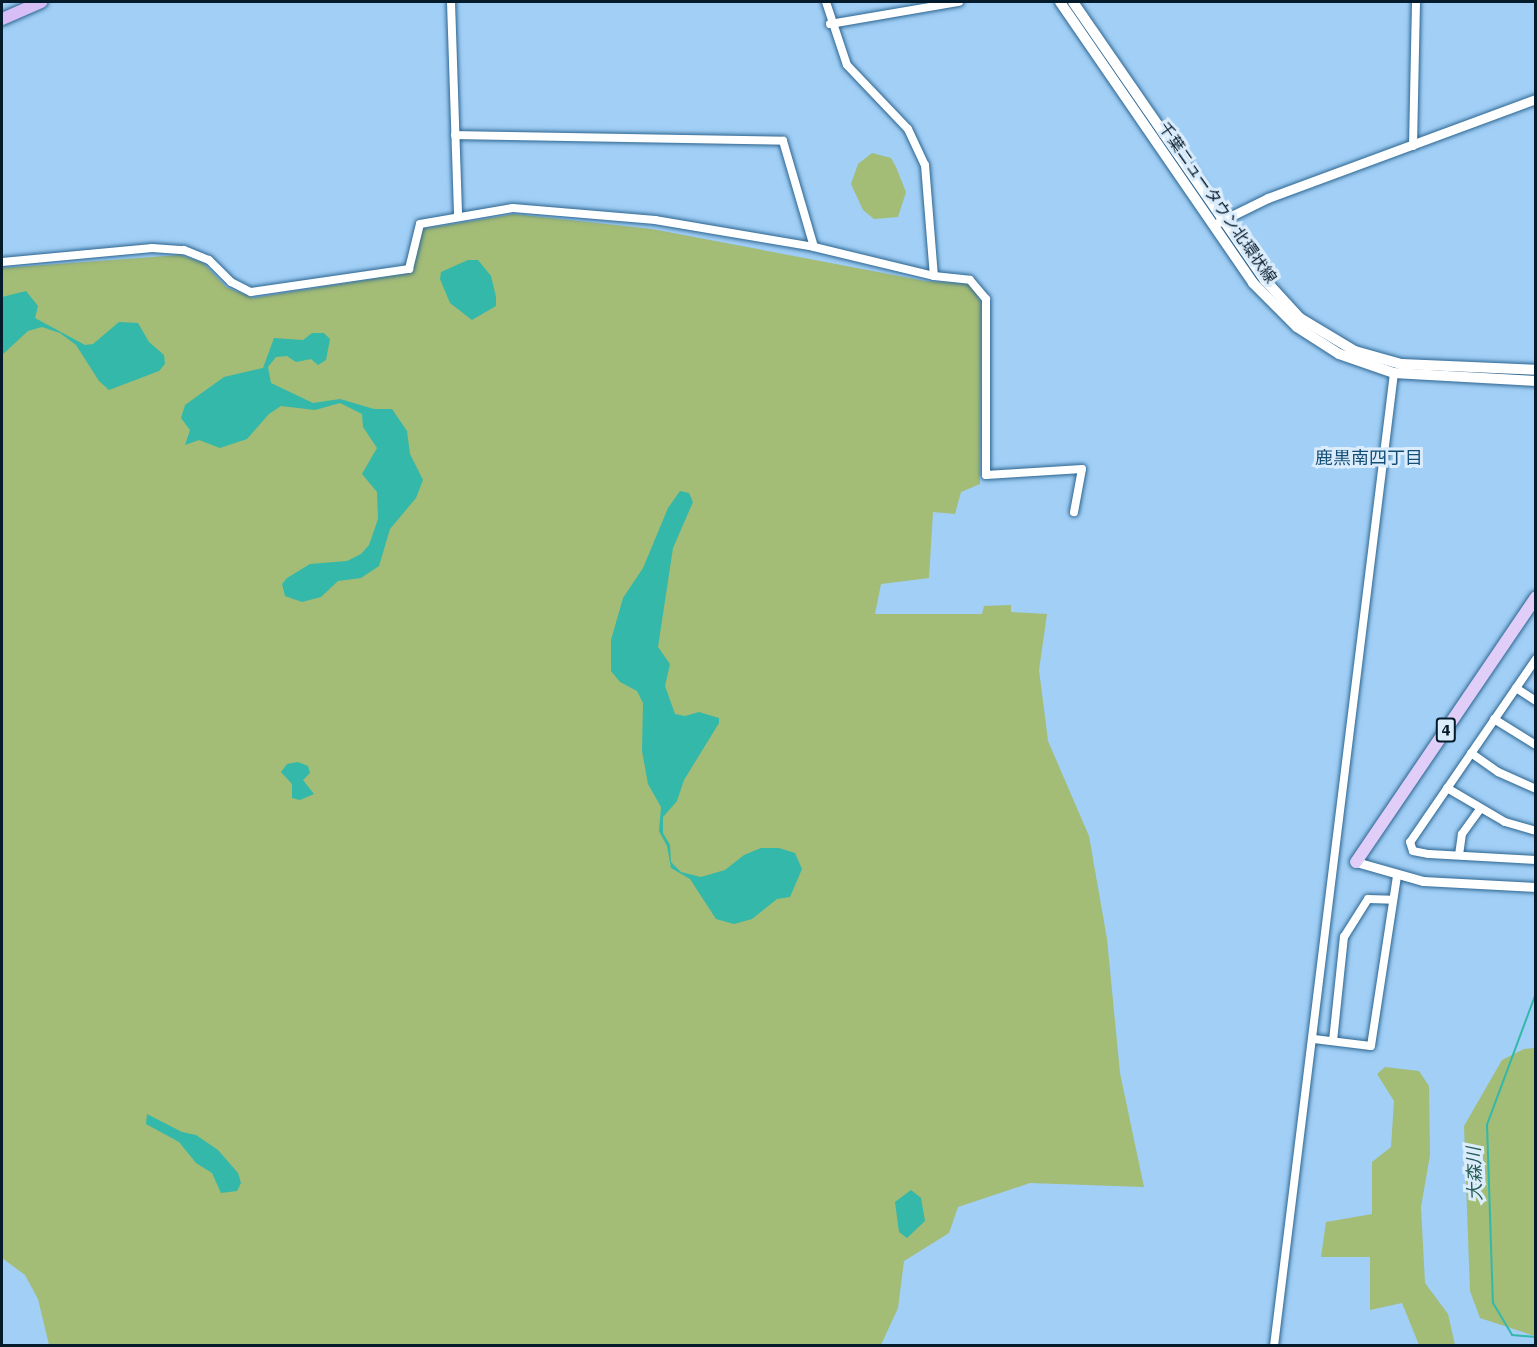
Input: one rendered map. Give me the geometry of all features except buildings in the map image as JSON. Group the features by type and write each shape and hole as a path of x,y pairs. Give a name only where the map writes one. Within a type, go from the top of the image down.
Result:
{"highway":[{"path":"2,19 41,2"}],"main road":[{"name":"千葉ニュータウン北環状線","path":"1060,2 1218,223 1276,293 1300,318 1339,343 1401,364 1536,370"},
{"name":"千葉ニュータウン北環状線","path":"1073,2 1218,223 1263,296 1297,327 1339,354 1394,373 1536,381"},
{"name":"4","path":"1356,862 1531,611 1536,597"}],"street":[{"path":"451,2 458,217"},
{"path":"826,2 830,24 847,65 908,129 925,165 934,276"},
{"path":"830,24 959,2"},
{"path":"1413,146 1416,2"},
{"path":"1218,223 1268,198 1536,99"},
{"path":"455,135 783,141 814,247"},
{"path":"2,262 152,248 184,250 209,260 231,282 251,292 409,269 420,224 513,208 655,220 814,247 934,276 970,280 986,300 986,475 1083,469 1074,512"},
{"path":"1274,1346 1314,1039 1394,373"},
{"path":"1536,659 1410,842 1413,851 1536,860"},
{"path":"1516,688 1536,701"},
{"path":"1494,719 1536,745"},
{"path":"1471,753 1498,772 1536,789"},
{"path":"1448,788 1479,809 1536,831"},
{"path":"1459,855 1462,834 1479,809"},
{"path":"1356,862 1397,876 1444,884 1536,887"},
{"path":"1314,1039 1371,1046 1397,876"},
{"path":"1333,1041 1344,936 1368,898 1393,900"}],"shaded area":[{"path":"872,153 891,158 896,167 906,192 898,217 874,219 863,210 851,184 858,164"},
{"path":"514,214 652,229 925,281 968,284 974,289 981,303 980,484 961,492 955,514 933,512 929,578 881,584 875,614 982,614 984,606 1011,605 1011,612 1047,614 1039,670 1048,741 1089,836 1107,939 1120,1073 1144,1187 1030,1183 958,1207 949,1233 904,1261 898,1308 881,1345 49,1345 38,1299 25,1275 2,1258 2,268 180,255 203,263 226,287 253,298 411,273 423,229"},
{"path":"468,260 478,260 491,276 496,297 496,306 472,320 450,303 440,279 441,272"},
{"path":"26,291 38,306 35,318 85,345 93,344 119,322 138,323 149,342 164,355 165,364 159,371 109,390 99,381 76,345 60,333 42,327 28,331 2,355 2,297"},
{"path":"312,333 324,333 330,339 326,360 318,365 311,359 296,362 287,356 276,357 268,367 271,383 313,403 340,399 374,409 392,409 407,431 410,454 423,480 416,498 390,529 379,566 361,578 338,581 321,597 302,602 285,596 282,584 287,578 310,564 347,561 361,554 369,545 378,519 377,492 362,474 377,448 363,427 362,414 340,403 315,410 281,406 269,414 247,439 220,448 199,440 185,445 190,430 181,418 185,405 224,377 263,368 274,338 303,340"},
{"path":"680,491 689,493 693,502 673,548 658,647 670,664 665,686 675,714 685,716 699,712 719,718 719,723 684,780 677,801 663,817 663,833 670,845 671,862 681,872 701,877 725,870 744,855 761,848 779,848 795,853 802,869 790,897 777,899 752,919 734,924 716,919 690,879 671,868 667,846 659,831 661,807 648,784 642,751 643,703 637,691 620,682 611,671 611,640 623,598 643,568 668,508"},
{"path":"298,762 308,766 310,773 303,780 314,794 300,800 292,798 292,784 281,772 287,764"},
{"path":"1536,1048 1535,1336 1480,1318 1470,1291 1464,1126 1502,1060 1524,1049"},
{"path":"1385,1067 1419,1071 1429,1086 1430,1155 1421,1207 1425,1283 1448,1314 1455,1345 1419,1345 1402,1303 1370,1310 1370,1257 1321,1257 1326,1222 1372,1214 1372,1162 1391,1147 1394,1101 1377,1074"},
{"path":"147,1114 182,1132 196,1135 218,1150 238,1173 241,1183 237,1191 221,1193 212,1173 196,1163 179,1142 146,1124"},
{"path":"911,1190 921,1198 925,1221 907,1238 899,1232 895,1202"}],"waterway":[{"name":"大森川","path":"1536,993 1487,1125 1493,1303 1512,1335 1536,1337"}],"district":[{"name":"鹿黒南四丁目","path":"1369,458"}]}
